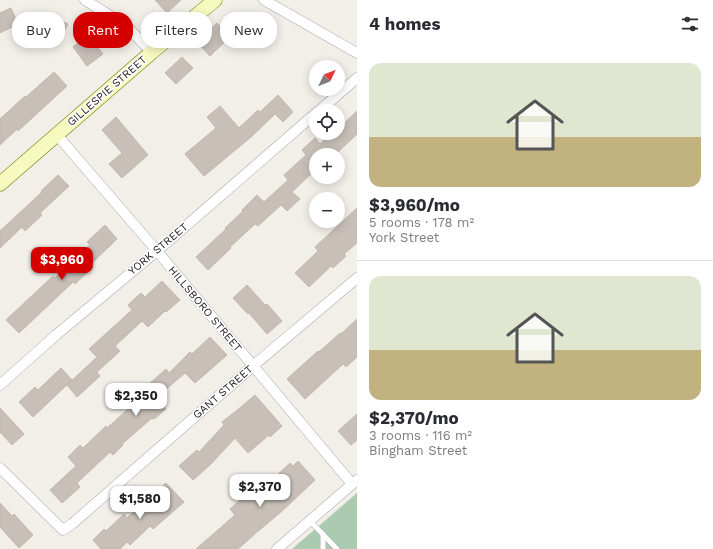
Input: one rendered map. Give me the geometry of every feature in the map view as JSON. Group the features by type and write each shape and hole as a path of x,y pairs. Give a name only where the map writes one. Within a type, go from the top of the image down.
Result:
{"street":[{"path":"85,0 125,25 152,52"},
{"name":"GILLESPIE STREET","path":"0,184 152,52 215,0"},
{"path":"264,0 357,53"},
{"path":"327,104 357,78"},
{"name":"YORK STREET","path":"0,385 56,335 157,251 309,119"},
{"name":"HILLSBORO STREET","path":"57,135 157,251 253,366 355,482"},
{"name":"GANT STREET","path":"0,468 63,530 72,524 253,366 357,278"},
{"path":"277,549 355,482"}],"lane":[{"path":"310,521 337,549"},
{"path":"323,534 323,549"}],"green space":[{"path":"357,493 357,549 292,549"}],"building":[{"path":"155,0 181,0 168,12 166,12"},
{"path":"11,8 13,12 12,27 0,33 0,13"},
{"path":"65,22 68,24 65,30"},
{"path":"217,23 220,26 220,46 210,56 203,48 212,48 212,28"},
{"path":"74,48 98,48 103,54 87,66"},
{"path":"182,57 193,68 176,84 165,73"},
{"path":"54,72 67,86 18,131 17,129 0,145 0,119"},
{"path":"278,95 293,112 283,122 275,114 251,137 204,176 185,154 216,128 207,117 220,106 239,128 258,110 260,112"},
{"path":"357,111 357,134 342,148 309,148 309,176 292,192 300,199 287,211 281,205 258,226 255,224 208,270 196,257 226,229 225,228 257,195 264,202 288,180 284,175 306,155 302,150 313,140 317,140 320,144 324,140 345,140 345,122"},
{"path":"116,117 148,155 122,178 109,164 122,153 102,130"},
{"path":"58,175 69,186 40,213 42,215 25,231 22,227 0,248 0,231"},
{"path":"357,208 357,243 344,254 346,256 333,268 331,266 309,287 295,273 318,251 315,247 335,228 345,228 345,219"},
{"path":"105,225 117,239 91,264 93,267 75,284 73,282 19,333 6,320 53,276 55,278 90,245 87,242"},
{"path":"162,281 180,300 166,312 165,311 148,327 142,321 115,346 120,351 97,372 100,376 77,397 67,385 97,357 89,349 132,310 128,305 141,293 145,297"},
{"path":"247,285 282,321 267,334 249,313 248,314 233,298"},
{"path":"357,319 357,357 346,367 343,364 305,399 287,379"},
{"path":"210,337 227,355 195,383 185,373 156,398 166,409 154,419 152,418 122,444 123,445 113,455 110,452 77,483 80,487 62,503 50,490 76,466 68,457 80,445 83,448 106,426 107,428 144,395 141,391 166,369 169,373 190,352 192,354"},
{"path":"61,368 72,380 33,417 19,402 35,387 38,390"},
{"path":"255,395 282,426 248,453 235,438 210,465 193,480 179,466 197,450 199,452 224,425 222,422"},
{"path":"0,408 24,434 12,445 0,432"},
{"path":"357,414 357,440 351,445 338,431"},
{"path":"298,461 315,480 281,512 238,549 196,549 235,515 230,509 240,500 239,499 252,488 257,494 290,463 293,466"},
{"path":"166,483 184,502 153,529 150,526 130,545 127,542 120,549 101,549 93,540 104,529 106,531 124,514 127,518"},
{"path":"0,503 12,516 14,514 33,535 19,548 0,527"}]}
